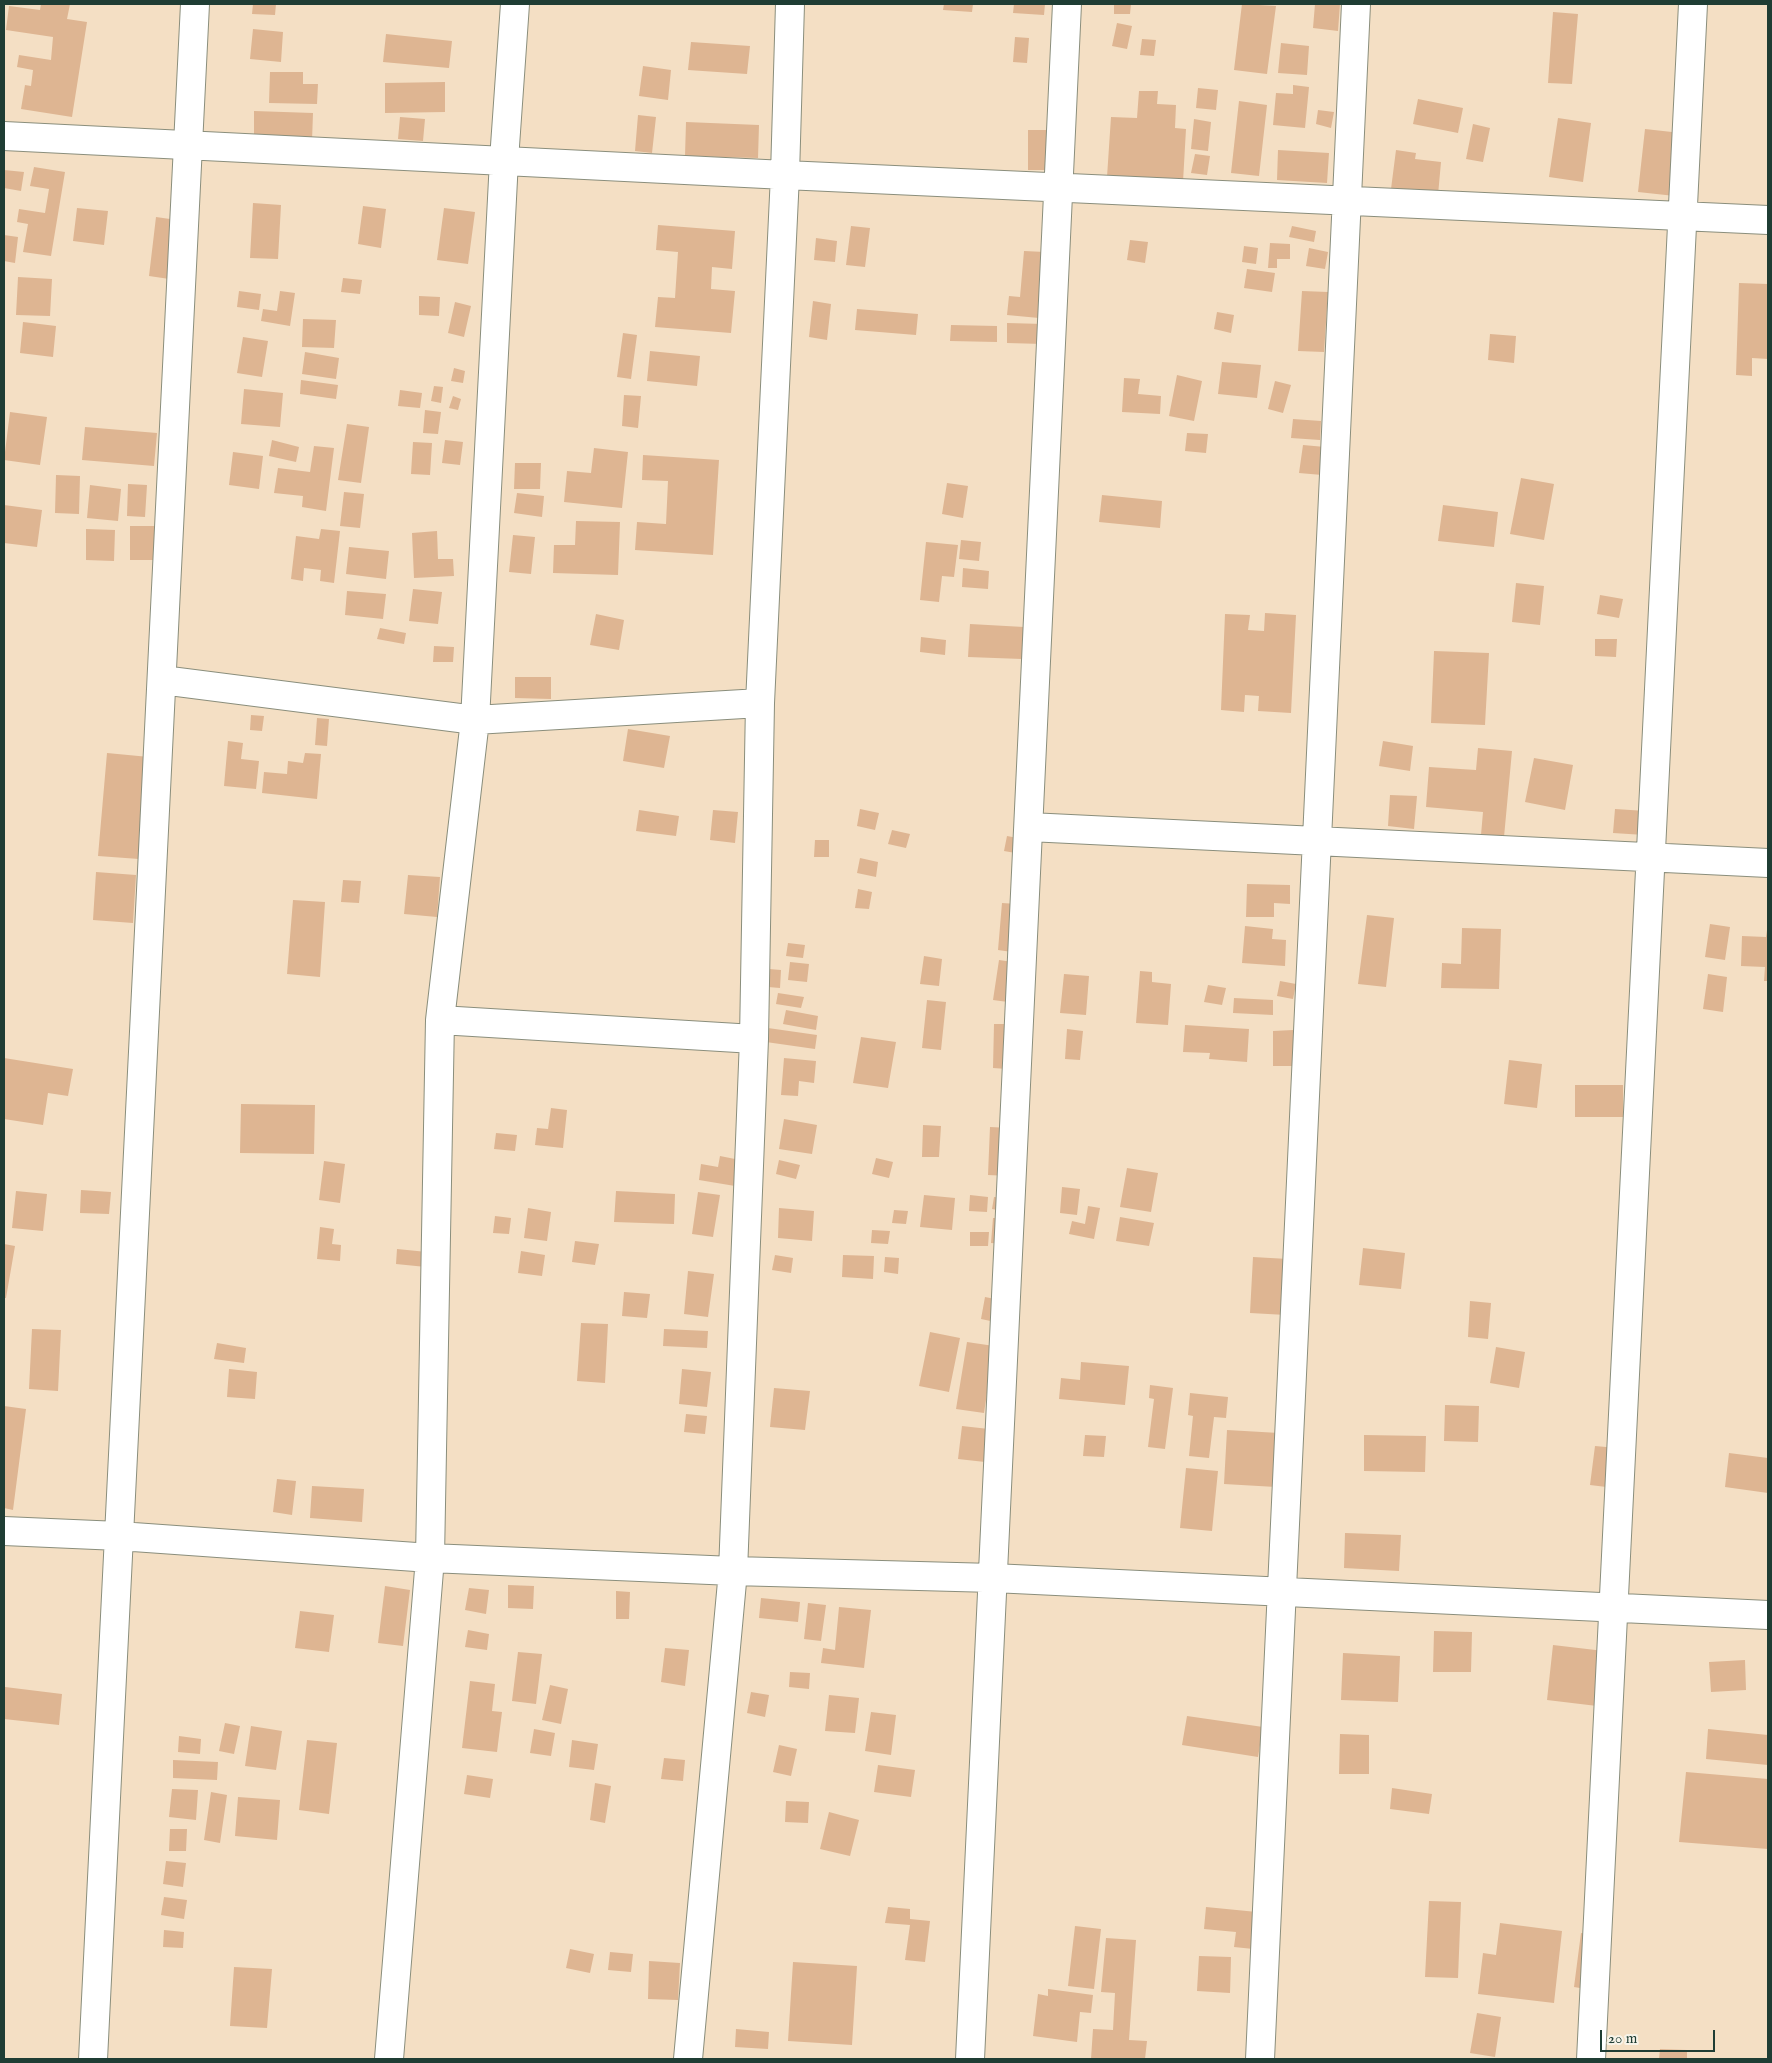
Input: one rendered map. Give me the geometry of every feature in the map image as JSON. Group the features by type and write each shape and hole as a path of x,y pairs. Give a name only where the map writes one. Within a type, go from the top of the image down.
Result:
{"street":[{"path":"94,2059 195,4"},
{"path":"389,2059 430,1558 440,1020 475,720 504,160 515,4"},
{"path":"688,2059 733,1571 754,1039 760,702 785,175 790,4"},
{"path":"970,2059 1067,4"},
{"path":"1260,2059 1356,4"},
{"path":"1591,2059 1693,4"},
{"path":"4,136 785,175 1059,186 1768,220"},
{"path":"162,680 475,720 760,702"},
{"path":"1029,827 1768,863"},
{"path":"440,1020 754,1039"},
{"path":"4,1531 119,1536 430,1558 733,1571 993,1578 1768,1615"}],"building":[{"path":"41,4 70,4 67,19 87,22 72,117 21,109 25,85 31,86 33,70 17,67 19,55 51,60 53,37 6,30 9,6 40,10"},
{"path":"253,4 276,4 275,15 252,14"},
{"path":"944,4 973,4 972,12 943,10"},
{"path":"1014,4 1045,4 1044,15 1013,13"},
{"path":"1114,4 1131,4 1130,14 1114,14"},
{"path":"1242,4 1276,6 1267,74 1234,70"},
{"path":"1315,4 1340,4 1338,31 1313,28"},
{"path":"1553,12 1578,14 1572,84 1548,83"},
{"path":"1117,23 1132,26 1127,49 1112,46"},
{"path":"253,29 283,32 281,62 250,59"},
{"path":"386,34 452,41 449,68 383,62"},
{"path":"1015,37 1029,38 1027,63 1013,62"},
{"path":"1142,39 1156,40 1154,56 1140,55"},
{"path":"691,42 750,46 747,74 688,70"},
{"path":"1281,43 1309,46 1307,75 1278,73"},
{"path":"643,66 671,70 668,100 639,96"},
{"path":"270,72 303,72 303,84 318,84 317,104 269,103"},
{"path":"445,82 445,112 385,113 385,83"},
{"path":"1293,85 1309,87 1305,128 1273,125 1276,93 1293,94"},
{"path":"1198,88 1218,90 1216,110 1196,108"},
{"path":"1139,91 1158,91 1157,104 1176,105 1175,128 1186,129 1183,182 1107,177 1111,117 1137,118"},
{"path":"1418,99 1463,108 1458,133 1413,124"},
{"path":"1239,101 1267,105 1259,176 1231,173"},
{"path":"1318,110 1334,112 1331,128 1316,124"},
{"path":"254,111 313,113 312,141 254,139"},
{"path":"638,115 656,117 652,153 635,151"},
{"path":"400,117 425,119 423,141 398,139"},
{"path":"1558,118 1591,123 1583,182 1549,177"},
{"path":"1194,119 1211,122 1208,151 1191,149"},
{"path":"686,122 759,125 758,158 685,156"},
{"path":"1473,124 1490,128 1483,162 1466,159"},
{"path":"1645,129 1681,133 1675,196 1638,192"},
{"path":"1028,130 1050,130 1050,170 1028,170"},
{"path":"1278,150 1329,153 1327,183 1277,180"},
{"path":"1396,150 1416,153 1415,159 1441,162 1438,195 1391,189"},
{"path":"1195,154 1210,156 1207,175 1191,173"},
{"path":"34,167 65,172 51,256 23,252 28,224 17,222 19,209 45,213 49,189 30,186"},
{"path":"4,170 24,172 21,191 4,188"},
{"path":"253,203 281,205 278,259 250,258"},
{"path":"363,206 386,209 381,248 358,244"},
{"path":"77,208 108,211 104,245 73,241"},
{"path":"444,208 475,212 468,264 437,260"},
{"path":"156,217 191,222 183,281 149,276"},
{"path":"658,225 735,231 732,269 712,267 711,289 735,291 731,333 655,327 658,297 675,298 678,252 656,250"},
{"path":"851,226 870,228 865,267 846,265"},
{"path":"1292,226 1316,231 1314,242 1289,237"},
{"path":"4,235 18,237 15,263 4,261"},
{"path":"816,238 837,241 835,262 814,260"},
{"path":"1130,240 1148,242 1145,263 1127,260"},
{"path":"1270,243 1290,244 1290,259 1277,259 1277,268 1268,268"},
{"path":"1244,246 1258,248 1256,264 1242,262"},
{"path":"1309,248 1328,252 1325,269 1306,266"},
{"path":"1024,251 1045,252 1039,318 1007,315 1009,296 1020,297"},
{"path":"1247,269 1275,273 1272,292 1244,288"},
{"path":"18,277 52,279 50,316 16,315"},
{"path":"343,278 362,280 360,294 341,292"},
{"path":"1739,283 1768,284 1768,359 1752,358 1752,376 1736,375"},
{"path":"239,291 261,294 259,310 237,307"},
{"path":"280,291 295,293 290,326 261,321 263,309 277,311"},
{"path":"1302,291 1328,292 1324,352 1298,351"},
{"path":"419,296 440,297 439,316 419,315"},
{"path":"813,301 831,304 827,340 809,337"},
{"path":"455,302 471,306 464,337 448,333"},
{"path":"857,309 918,314 916,335 855,330"},
{"path":"1217,312 1234,315 1231,333 1214,329"},
{"path":"303,319 336,320 334,348 302,347"},
{"path":"23,322 56,326 53,357 20,353"},
{"path":"1007,323 1044,324 1043,344 1007,343"},
{"path":"951,325 997,326 997,342 950,341"},
{"path":"623,333 637,335 631,379 617,377"},
{"path":"1490,334 1516,336 1514,363 1488,360"},
{"path":"243,337 268,341 262,377 237,373"},
{"path":"650,351 700,356 697,386 647,381"},
{"path":"305,352 339,358 336,379 302,374"},
{"path":"1222,362 1261,365 1257,398 1218,394"},
{"path":"454,368 465,371 463,383 451,381"},
{"path":"1177,375 1202,381 1194,421 1169,416"},
{"path":"1124,378 1140,379 1138,394 1161,396 1160,414 1122,412"},
{"path":"301,380 338,385 336,399 300,394"},
{"path":"1275,381 1291,385 1283,413 1268,409"},
{"path":"434,386 443,387 441,403 431,401"},
{"path":"244,389 283,393 280,427 241,424"},
{"path":"400,390 422,393 420,408 398,406"},
{"path":"624,395 641,396 638,428 622,426"},
{"path":"453,396 461,399 458,410 449,408"},
{"path":"425,410 441,412 438,434 423,433"},
{"path":"10,412 47,417 40,465 4,460"},
{"path":"1293,419 1321,421 1320,440 1291,438"},
{"path":"347,424 369,427 361,483 338,480"},
{"path":"85,427 157,433 154,466 82,460"},
{"path":"1187,433 1208,434 1206,453 1185,451"},
{"path":"272,440 299,447 296,462 269,456"},
{"path":"445,440 463,442 460,465 442,463"},
{"path":"413,442 432,443 430,475 411,474"},
{"path":"1303,445 1325,447 1322,475 1299,473"},
{"path":"314,446 334,448 326,511 302,507 303,496 274,493 278,468 310,472"},
{"path":"594,448 628,452 622,508 564,502 567,471 591,473"},
{"path":"233,452 263,456 259,489 229,485"},
{"path":"643,455 719,460 713,555 635,550 637,522 666,524 668,481 642,480"},
{"path":"515,463 541,463 540,489 514,489"},
{"path":"56,475 80,476 79,514 55,513"},
{"path":"1521,478 1554,484 1544,540 1510,534"},
{"path":"947,483 968,486 963,518 942,514"},
{"path":"128,484 147,485 145,517 127,516"},
{"path":"90,485 121,489 118,521 87,518"},
{"path":"344,492 364,494 360,528 340,526"},
{"path":"517,493 544,496 542,517 514,513"},
{"path":"1102,495 1162,501 1160,528 1099,522"},
{"path":"4,505 42,510 37,547 4,543"},
{"path":"1443,505 1498,512 1494,547 1438,541"},
{"path":"576,521 620,522 618,575 553,573 554,545 575,545"},
{"path":"130,526 169,526 169,560 130,560"},
{"path":"86,529 115,530 114,561 86,560"},
{"path":"321,529 340,531 334,583 320,581 321,570 304,568 303,581 291,579 296,536 319,539"},
{"path":"437,531 438,559 453,559 454,576 414,578 412,533"},
{"path":"513,535 535,537 531,574 509,572"},
{"path":"961,540 981,542 979,561 959,559"},
{"path":"926,542 958,545 954,577 942,576 939,602 920,600"},
{"path":"349,547 389,551 386,579 346,574"},
{"path":"963,568 989,571 988,589 962,587"},
{"path":"1516,583 1544,586 1540,625 1512,622"},
{"path":"413,589 442,592 438,624 409,621"},
{"path":"347,591 386,594 383,619 345,615"},
{"path":"1600,595 1623,599 1619,618 1597,614"},
{"path":"1265,613 1296,615 1291,713 1258,711 1259,696 1245,695 1244,712 1221,710 1225,614 1250,615 1248,630 1264,631"},
{"path":"596,614 624,620 619,650 590,645"},
{"path":"970,624 1024,627 1022,659 968,657"},
{"path":"380,628 406,633 404,644 377,639"},
{"path":"921,637 946,640 945,655 920,652"},
{"path":"1595,639 1617,639 1616,657 1595,656"},
{"path":"434,646 454,647 453,662 433,662"},
{"path":"1434,651 1489,653 1485,725 1431,723"},
{"path":"515,677 551,677 551,699 515,698"},
{"path":"251,715 264,716 262,731 250,730"},
{"path":"317,718 329,719 327,746 315,745"},
{"path":"628,729 670,736 664,768 623,761"},
{"path":"228,741 243,743 241,759 259,761 256,789 224,786"},
{"path":"1383,741 1413,746 1410,771 1379,766"},
{"path":"1478,748 1512,751 1504,837 1481,835 1483,812 1426,807 1429,767 1476,770"},
{"path":"107,753 149,757 139,859 98,856"},
{"path":"305,753 321,754 317,799 262,793 264,772 287,774 288,761 303,763"},
{"path":"1534,758 1573,765 1565,810 1525,802"},
{"path":"1390,795 1417,796 1414,829 1388,826"},
{"path":"860,809 879,813 875,830 857,826"},
{"path":"1615,809 1661,812 1660,836 1613,833"},
{"path":"639,810 679,816 676,836 636,831"},
{"path":"713,810 738,812 735,843 710,840"},
{"path":"892,830 910,834 906,848 888,844"},
{"path":"1007,836 1023,839 1021,854 1004,851"},
{"path":"815,840 829,840 829,857 814,857"},
{"path":"860,858 878,862 876,877 857,873"},
{"path":"96,872 136,875 133,923 93,920"},
{"path":"408,875 440,877 437,917 404,914"},
{"path":"343,880 361,881 359,903 341,902"},
{"path":"1247,884 1290,885 1290,904 1274,903 1274,917 1246,917"},
{"path":"858,889 872,892 869,909 855,908"},
{"path":"293,900 325,902 320,977 287,974"},
{"path":"1002,903 1017,904 1012,952 998,950"},
{"path":"1367,915 1394,918 1386,987 1358,984"},
{"path":"1710,924 1730,927 1725,960 1705,957"},
{"path":"1245,926 1273,929 1272,939 1286,940 1285,966 1242,963"},
{"path":"1462,928 1501,929 1499,989 1441,988 1442,963 1461,964"},
{"path":"1767,930 1768,981 1764,981 1765,967 1741,966 1742,936 1766,937"},
{"path":"788,943 805,945 803,958 786,956"},
{"path":"924,956 942,959 939,986 920,984"},
{"path":"999,960 1013,962 1008,1002 993,1000"},
{"path":"790,962 809,964 807,982 788,980"},
{"path":"769,969 781,970 780,988 768,987"},
{"path":"1140,971 1152,972 1152,982 1171,984 1168,1025 1136,1023"},
{"path":"1064,974 1089,976 1086,1015 1060,1013"},
{"path":"1708,974 1727,977 1723,1012 1703,1009"},
{"path":"1280,981 1296,984 1293,999 1277,996"},
{"path":"1208,985 1226,988 1222,1005 1204,1002"},
{"path":"778,993 804,997 801,1008 776,1004"},
{"path":"1234,998 1273,1000 1273,1015 1233,1013"},
{"path":"927,1000 946,1002 941,1050 922,1048"},
{"path":"786,1010 818,1016 816,1030 783,1024"},
{"path":"994,1024 1008,1024 1007,1069 993,1068"},
{"path":"1185,1025 1249,1029 1247,1062 1209,1059 1210,1053 1183,1052"},
{"path":"768,1028 817,1035 815,1049 766,1042"},
{"path":"1067,1029 1083,1031 1080,1060 1065,1059"},
{"path":"1293,1030 1293,1066 1273,1066 1273,1031"},
{"path":"861,1037 896,1042 888,1088 853,1083"},
{"path":"4,1058 73,1069 68,1096 48,1093 43,1125 4,1119"},
{"path":"784,1058 816,1061 814,1083 799,1081 798,1096 781,1095"},
{"path":"1509,1060 1542,1064 1537,1108 1504,1104"},
{"path":"1575,1085 1623,1085 1623,1117 1575,1117"},
{"path":"241,1104 315,1105 314,1154 240,1153"},
{"path":"551,1108 567,1110 563,1148 535,1145 537,1128 548,1129"},
{"path":"784,1119 817,1125 812,1154 779,1149"},
{"path":"923,1125 941,1126 939,1157 922,1157"},
{"path":"990,1127 1011,1128 1009,1176 988,1175"},
{"path":"496,1133 517,1135 515,1151 494,1149"},
{"path":"720,1156 740,1160 735,1186 699,1180 701,1164 718,1167"},
{"path":"876,1158 893,1162 889,1178 872,1174"},
{"path":"779,1160 800,1165 796,1179 776,1174"},
{"path":"324,1161 345,1164 340,1203 319,1200"},
{"path":"1127,1168 1158,1173 1151,1212 1120,1207"},
{"path":"1062,1187 1080,1189 1077,1215 1060,1213"},
{"path":"81,1190 111,1192 109,1214 80,1213"},
{"path":"16,1191 47,1194 43,1231 12,1228"},
{"path":"616,1191 675,1194 674,1224 614,1222"},
{"path":"698,1192 720,1195 713,1237 692,1234"},
{"path":"924,1195 955,1198 952,1230 920,1227"},
{"path":"970,1195 988,1197 987,1212 969,1211"},
{"path":"994,1197 1005,1198 1003,1211 992,1209"},
{"path":"1088,1206 1100,1208 1094,1239 1069,1234 1072,1221 1085,1224"},
{"path":"528,1208 551,1212 547,1241 524,1238"},
{"path":"779,1208 814,1211 812,1241 778,1238"},
{"path":"894,1210 908,1211 906,1224 892,1223"},
{"path":"495,1216 511,1218 509,1234 493,1233"},
{"path":"1120,1217 1154,1223 1149,1246 1116,1241"},
{"path":"993,1218 1005,1218 1003,1244 991,1243"},
{"path":"320,1227 334,1229 332,1244 341,1245 340,1261 317,1259"},
{"path":"872,1230 890,1231 888,1244 871,1243"},
{"path":"970,1232 989,1232 988,1246 970,1246"},
{"path":"575,1241 599,1244 595,1265 572,1262"},
{"path":"4,1244 15,1246 6,1298 4,1298"},
{"path":"1363,1248 1405,1253 1401,1289 1359,1285"},
{"path":"397,1249 427,1252 426,1267 396,1264"},
{"path":"521,1251 545,1255 542,1276 518,1273"},
{"path":"775,1255 793,1258 791,1273 772,1270"},
{"path":"843,1255 874,1256 873,1279 842,1277"},
{"path":"885,1257 899,1258 898,1274 884,1272"},
{"path":"1253,1257 1288,1259 1286,1315 1250,1313"},
{"path":"688,1271 714,1274 708,1317 684,1314"},
{"path":"624,1292 650,1294 647,1318 622,1316"},
{"path":"985,1297 1010,1302 1005,1324 981,1319"},
{"path":"1470,1301 1491,1303 1488,1339 1468,1337"},
{"path":"581,1323 608,1324 605,1383 577,1381"},
{"path":"32,1329 61,1330 58,1391 29,1389"},
{"path":"664,1329 708,1331 707,1348 663,1346"},
{"path":"930,1332 960,1338 949,1392 919,1386"},
{"path":"967,1342 994,1346 984,1413 956,1409"},
{"path":"217,1343 246,1348 244,1363 214,1359"},
{"path":"1496,1347 1525,1352 1519,1388 1490,1383"},
{"path":"1081,1362 1129,1366 1125,1405 1059,1399 1061,1378 1080,1380"},
{"path":"229,1369 257,1372 255,1399 227,1397"},
{"path":"682,1369 711,1372 707,1407 679,1404"},
{"path":"1150,1385 1173,1388 1165,1449 1148,1447 1154,1399 1149,1398"},
{"path":"774,1388 810,1391 805,1430 770,1427"},
{"path":"1190,1393 1228,1397 1226,1418 1214,1417 1209,1458 1189,1456 1193,1416 1188,1415"},
{"path":"1445,1405 1479,1406 1478,1442 1444,1441"},
{"path":"4,1406 26,1409 13,1510 4,1508"},
{"path":"686,1414 707,1416 705,1434 684,1432"},
{"path":"962,1426 989,1429 985,1462 958,1459"},
{"path":"1227,1430 1279,1433 1276,1487 1224,1484"},
{"path":"1085,1435 1106,1436 1104,1457 1083,1456"},
{"path":"1364,1435 1426,1436 1425,1472 1364,1471"},
{"path":"1595,1446 1628,1449 1623,1489 1590,1485"},
{"path":"1729,1453 1768,1458 1768,1493 1725,1487"},
{"path":"1186,1468 1218,1471 1212,1531 1180,1528"},
{"path":"277,1479 296,1481 292,1515 273,1512"},
{"path":"312,1486 364,1489 362,1522 310,1518"},
{"path":"1345,1533 1401,1535 1399,1571 1344,1568"},
{"path":"508,1585 534,1586 533,1609 508,1608"},
{"path":"385,1586 410,1590 403,1646 378,1643"},
{"path":"469,1588 489,1590 486,1614 465,1610"},
{"path":"616,1591 630,1592 629,1619 616,1619"},
{"path":"761,1598 800,1602 798,1622 759,1618"},
{"path":"808,1603 826,1605 821,1641 804,1639"},
{"path":"839,1607 871,1610 864,1668 821,1663 823,1648 835,1650"},
{"path":"300,1611 334,1615 329,1652 295,1648"},
{"path":"468,1630 489,1634 487,1650 465,1647"},
{"path":"1434,1631 1472,1632 1471,1672 1433,1672"},
{"path":"1553,1645 1604,1651 1597,1706 1547,1700"},
{"path":"665,1648 689,1650 685,1686 661,1682"},
{"path":"518,1652 542,1654 536,1704 512,1701"},
{"path":"1343,1653 1400,1656 1398,1702 1341,1700"},
{"path":"1745,1660 1746,1690 1711,1692 1709,1662"},
{"path":"790,1672 810,1673 809,1689 789,1687"},
{"path":"470,1681 495,1684 492,1711 502,1712 497,1752 462,1748"},
{"path":"550,1685 568,1689 561,1724 542,1720"},
{"path":"5,1687 62,1694 59,1725 4,1719"},
{"path":"751,1692 769,1695 765,1717 747,1713"},
{"path":"829,1695 859,1698 855,1733 825,1731"},
{"path":"871,1712 896,1715 891,1755 865,1751"},
{"path":"1187,1716 1263,1727 1258,1757 1182,1745"},
{"path":"225,1723 240,1726 234,1754 219,1751"},
{"path":"251,1726 282,1731 276,1770 245,1766"},
{"path":"534,1729 555,1733 551,1756 530,1753"},
{"path":"1708,1729 1768,1735 1768,1765 1706,1759"},
{"path":"1340,1734 1369,1735 1369,1774 1339,1774"},
{"path":"179,1736 201,1739 200,1754 178,1752"},
{"path":"307,1740 337,1743 329,1814 299,1810"},
{"path":"572,1740 598,1744 594,1770 569,1767"},
{"path":"779,1745 797,1749 791,1776 773,1772"},
{"path":"664,1758 685,1760 683,1781 661,1779"},
{"path":"173,1760 218,1762 217,1780 173,1778"},
{"path":"878,1765 915,1770 911,1797 874,1792"},
{"path":"1686,1772 1768,1779 1768,1849 1679,1842"},
{"path":"467,1775 493,1779 490,1798 464,1794"},
{"path":"595,1783 611,1786 605,1823 590,1820"},
{"path":"1392,1788 1432,1794 1429,1814 1390,1809"},
{"path":"172,1789 198,1790 196,1820 169,1817"},
{"path":"211,1792 227,1795 220,1843 204,1840"},
{"path":"238,1797 280,1800 277,1840 235,1836"},
{"path":"786,1801 809,1802 808,1823 785,1822"},
{"path":"829,1812 859,1820 850,1856 820,1849"},
{"path":"170,1829 187,1829 186,1851 169,1851"},
{"path":"166,1861 186,1863 183,1887 163,1884"},
{"path":"164,1897 187,1900 184,1919 161,1915"},
{"path":"1429,1901 1461,1902 1458,1978 1425,1977"},
{"path":"888,1907 910,1909 910,1919 930,1921 925,1962 905,1960 910,1925 885,1923"},
{"path":"1206,1907 1267,1913 1263,1950 1234,1947 1236,1932 1204,1929"},
{"path":"1500,1923 1562,1931 1554,2003 1478,1994 1483,1953 1496,1955"},
{"path":"1075,1926 1101,1929 1094,1989 1068,1986"},
{"path":"164,1930 184,1932 183,1948 163,1947"},
{"path":"1581,1933 1611,1938 1604,1992 1574,1987"},
{"path":"1106,1938 1136,1940 1129,2040 1147,2041 1145,2059 1091,2059 1093,2029 1113,2030 1115,1993 1101,1992"},
{"path":"570,1949 594,1954 590,1973 566,1968"},
{"path":"610,1952 633,1954 631,1972 608,1970"},
{"path":"1199,1956 1231,1957 1230,1993 1197,1991"},
{"path":"649,1961 680,1963 678,2000 648,1999"},
{"path":"793,1962 857,1966 852,2045 788,2041"},
{"path":"234,1967 272,1969 267,2028 230,2026"},
{"path":"1048,1989 1093,1995 1091,2013 1080,2012 1077,2042 1033,2036 1038,1994 1048,1996"},
{"path":"1477,2013 1501,2017 1495,2057 1470,2053"},
{"path":"736,2029 769,2032 768,2049 735,2047"},
{"path":"1660,2049 1687,2050 1687,2059 1659,2059"}]}
